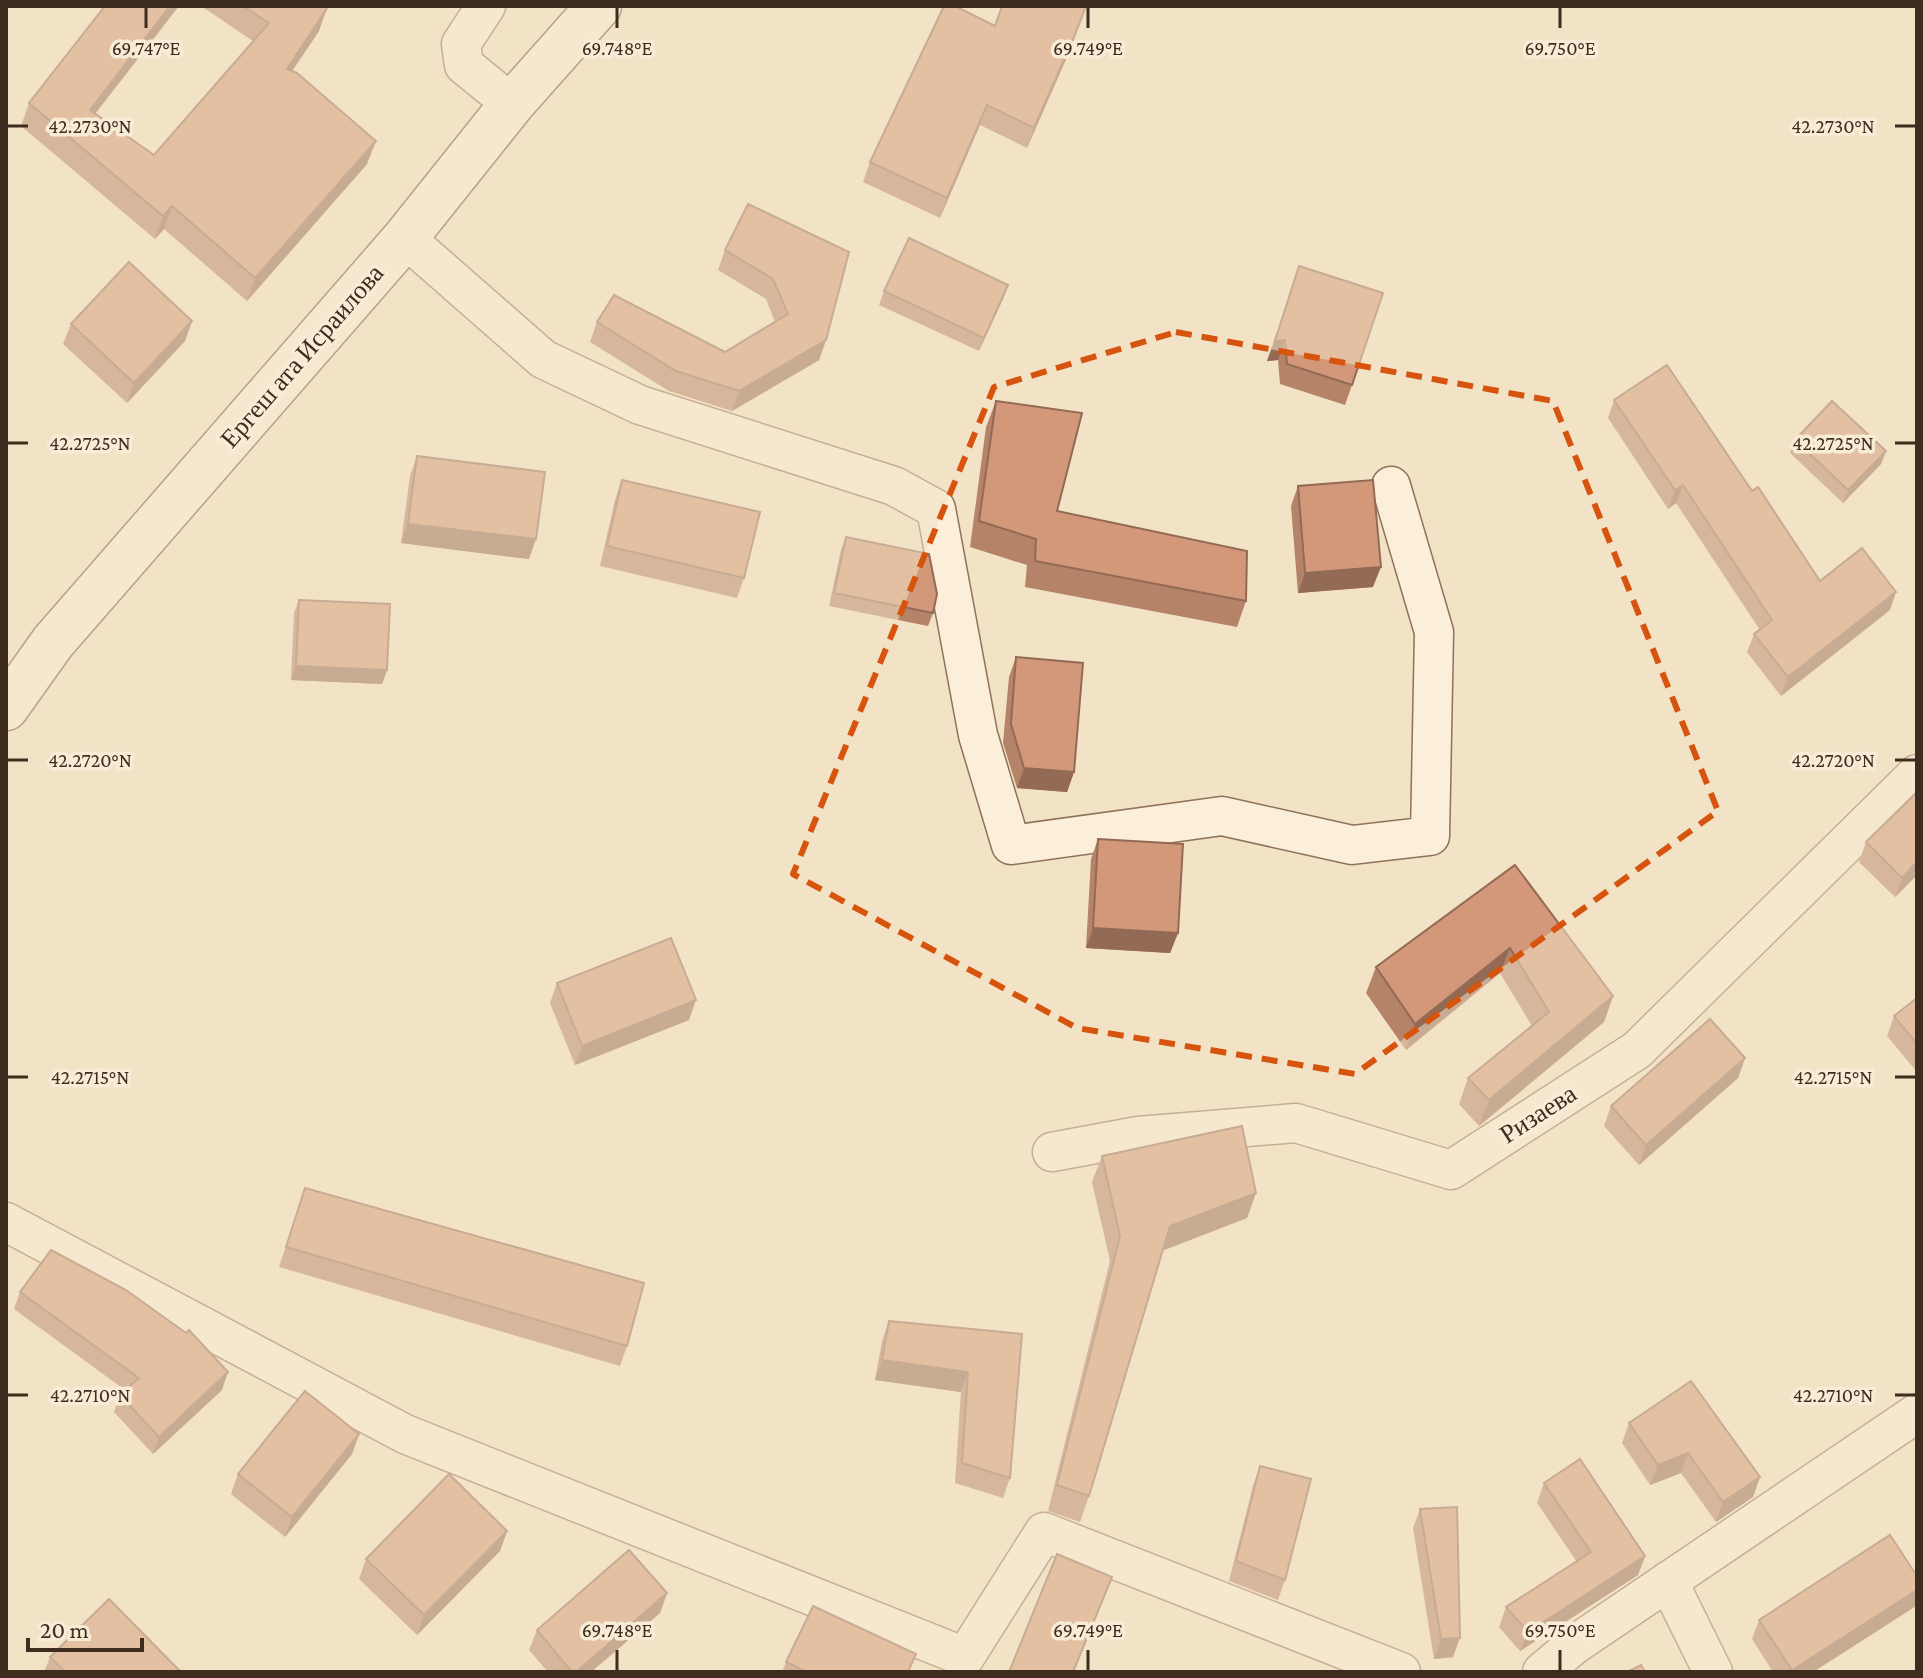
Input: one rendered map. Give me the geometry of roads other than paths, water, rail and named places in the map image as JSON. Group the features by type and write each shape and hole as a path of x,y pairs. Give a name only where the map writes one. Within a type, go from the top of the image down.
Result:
{"main road":[{"name":"Ергеш ата Исраилова","path":"6,708 53,642 405,238 512,104 599,6"}],"street":[{"path":"486,6 461,44 464,65 512,104"},
{"path":"405,238 543,359 640,405 894,486 936,509 978,735 1011,845 1222,816 1352,845 1430,836 1434,632 1391,486"},
{"name":"Ризаева","path":"1052,1152 1138,1136 1296,1123 1451,1170 1637,1050 1917,774"},
{"path":"6,1222 405,1434 965,1657 1044,1532 1401,1672"},
{"path":"1542,1672 1574,1645 1917,1413"},
{"path":"1668,1581 1713,1672"}]}
